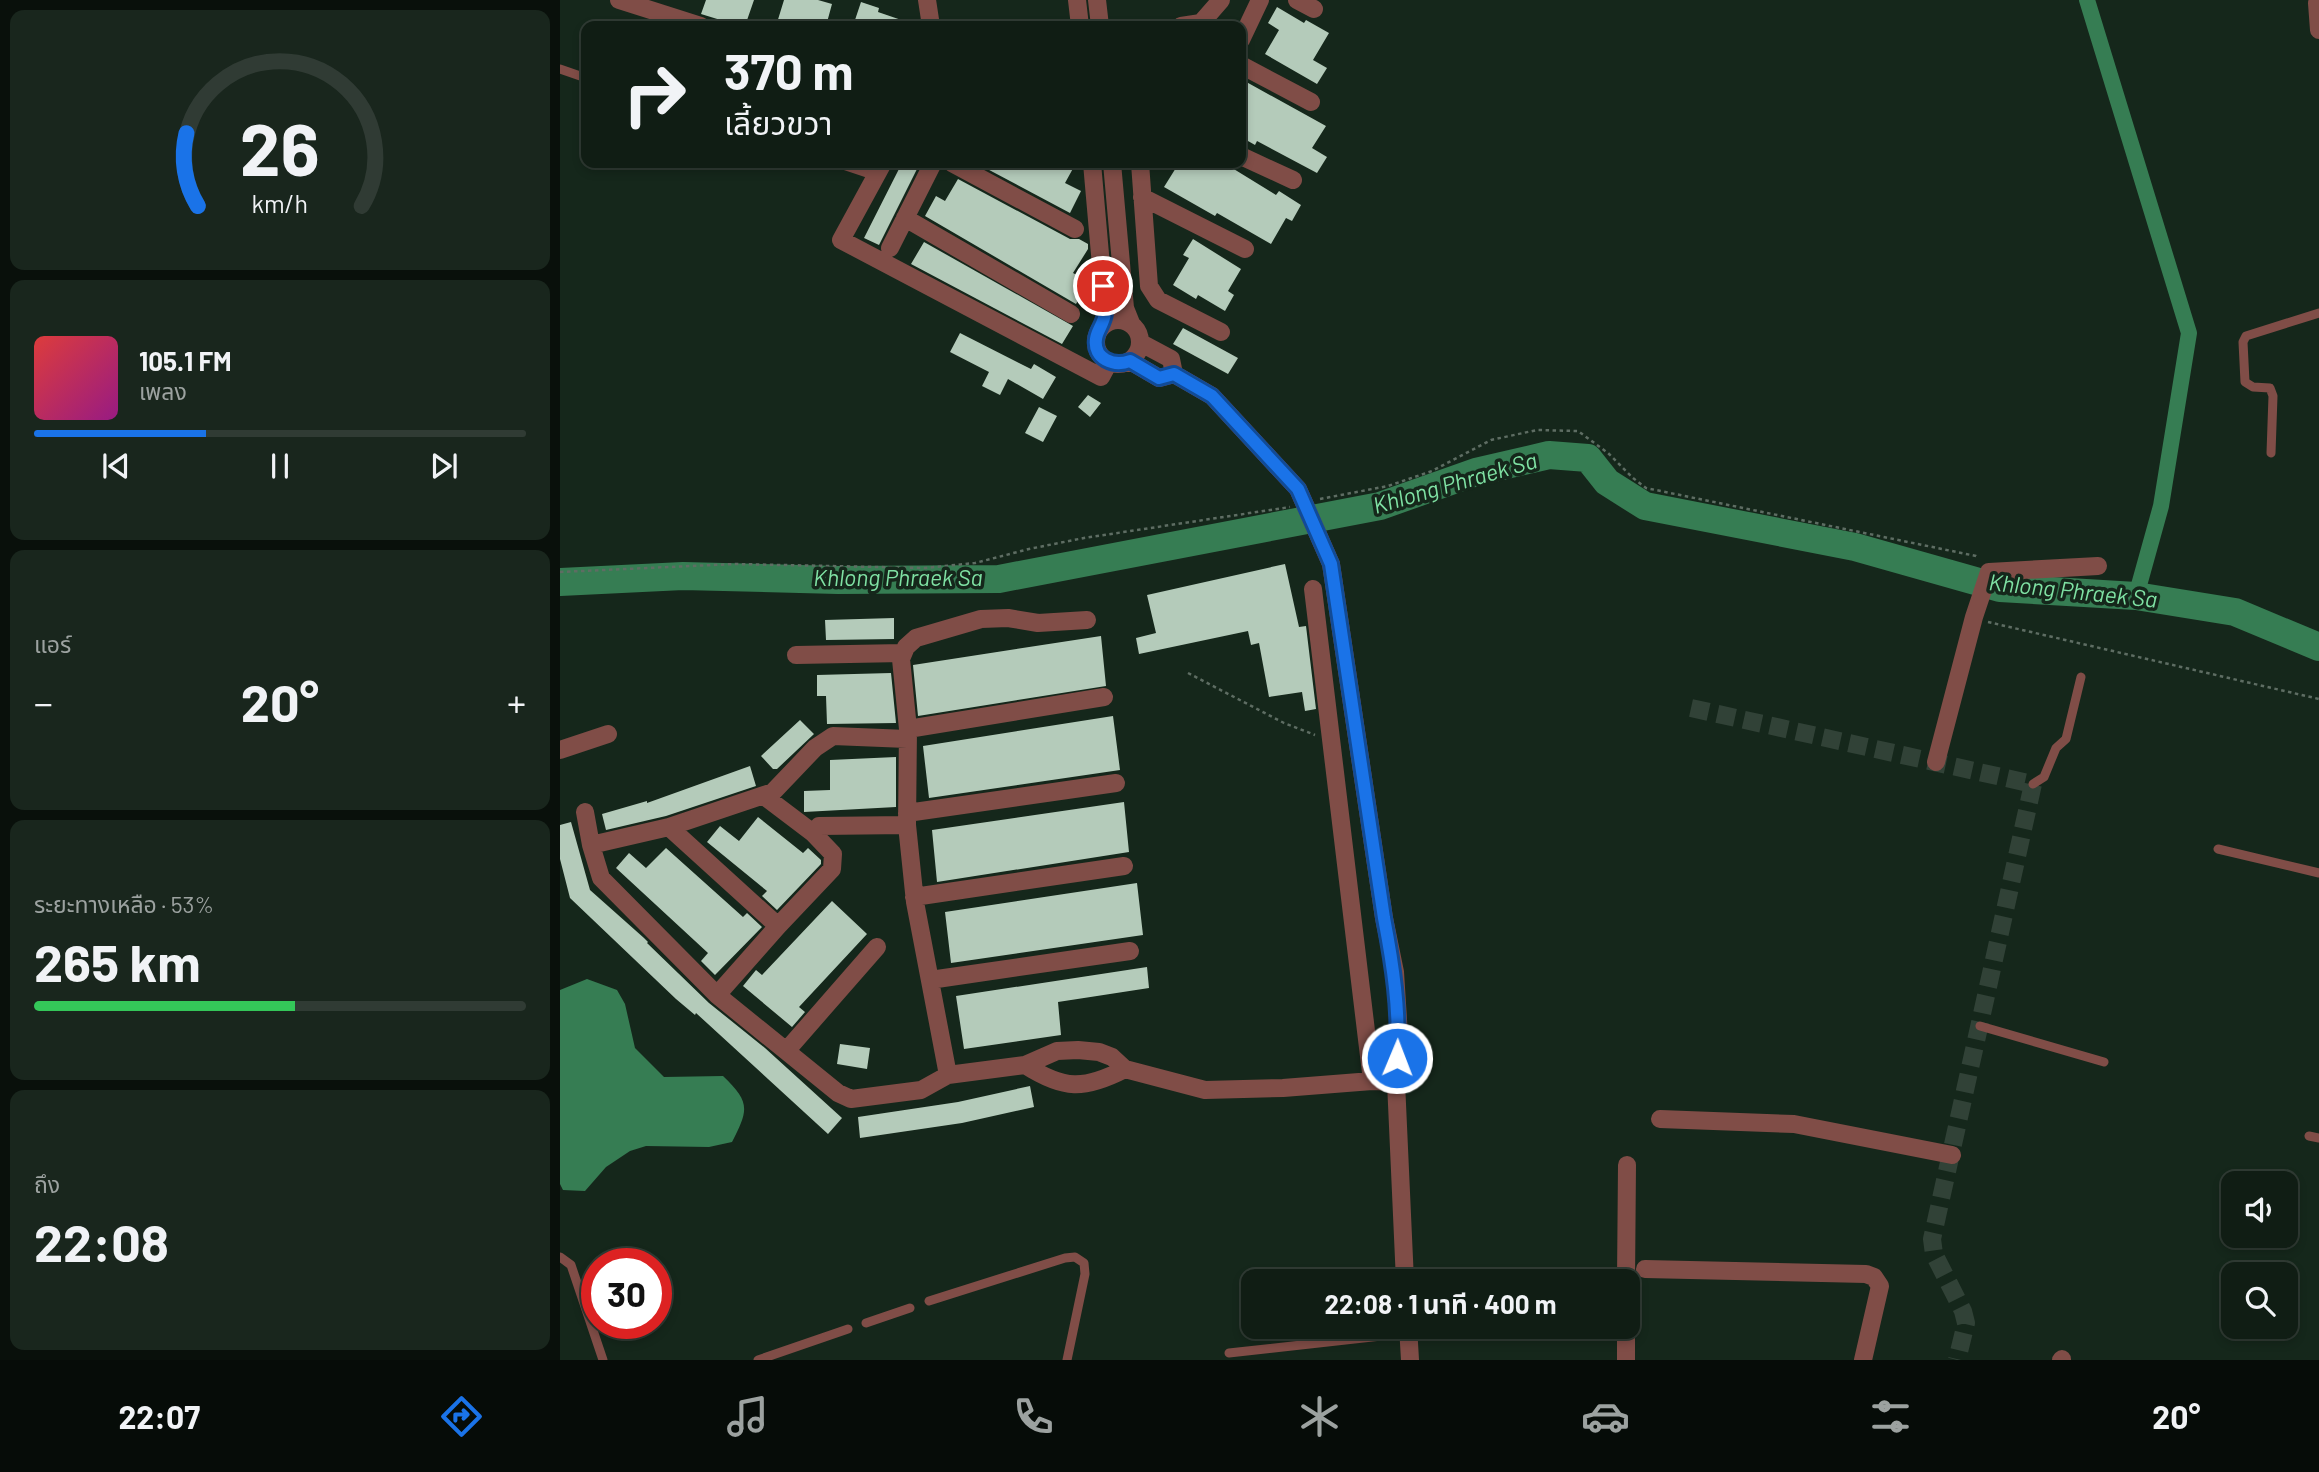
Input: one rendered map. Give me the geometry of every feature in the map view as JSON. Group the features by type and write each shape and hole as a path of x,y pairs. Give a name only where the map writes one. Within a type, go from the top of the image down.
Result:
{"street":[{"path":"618,0 685,21"},
{"path":"927,0 930,21"},
{"path":"1077,0 1079,21"},
{"path":"1097,0 1099,21"},
{"path":"1204,21 1221,0"},
{"path":"1246,29 1260,0"},
{"path":"1297,0 1314,9"},
{"path":"2317,2 2319,30"},
{"path":"1246,68 1311,102"},
{"path":"1246,158 1293,180"},
{"path":"890,248 930,168"},
{"path":"961,168 1075,229"},
{"path":"1092,168 1105,310 1103,326"},
{"path":"1112,168 1125,308 1131,323"},
{"path":"1140,168 1149,286 1158,300 1221,332"},
{"path":"880,170 841,240 1101,377 1109,362"},
{"path":"1142,198 1245,249"},
{"path":"905,218 1072,314"},
{"path":"1117,319 1137,328 1141,343 1130,361 1123,364 1109,362 1098,352 1098,332 1103,326 1117,319"},
{"path":"1141,343 1171,359 1174,374"},
{"path":"1130,361 1159,378 1174,374 1212,396 1298,489 1331,564 1384,918 1395,972 1399,1035 1395,1082 1404,1269"},
{"path":"1936,762 1989,572 2098,566"},
{"path":"1313,589 1372,1081"},
{"path":"948,1075 914,897 907,819 907,734 901,659 906,647 916,638 981,619 1008,618 1038,623 1087,620"},
{"path":"796,655 903,653"},
{"path":"592,845 669,827 773,792 815,748 833,736 907,734 1104,698"},
{"path":"560,750 608,734"},
{"path":"813,833 819,826 907,819 1116,783"},
{"path":"717,995 832,869 832,854 813,833 764,796"},
{"path":"585,812 601,878 717,995 838,1093 850,1099 920,1090 948,1075 1026,1065 1058,1051 1078,1050 1099,1052 1112,1057 1125,1069 1205,1090 1395,1082"},
{"path":"669,827 778,926"},
{"path":"914,897 1124,866"},
{"path":"787,1050 877,947"},
{"path":"930,980 1130,951"},
{"path":"1026,1065 1044,1077 1062,1084 1094,1082 1125,1069"},
{"path":"1660,1119 1794,1124 1952,1154"},
{"path":"1626,1269 1627,1165"},
{"path":"1645,1269 1866,1274 1874,1277 1880,1286 1863,1360"},
{"path":"1408,1339 1409,1360"},
{"path":"1626,1339 1626,1360"}],"lane":[{"path":"560,69 581,76"},
{"path":"2271,453 2273,396 2270,388 2253,387 2245,382 2243,342 2246,336 2319,313"},
{"path":"2034,784 2044,777 2056,748 2066,738 2081,677"},
{"path":"2218,849 2319,873"},
{"path":"1980,1026 2104,1062"},
{"path":"560,1257 571,1265 603,1360"},
{"path":"929,1301 1075,1257 1084,1263 1085,1274 1067,1360"},
{"path":"866,1323 910,1308"},
{"path":"758,1360 848,1329"},
{"path":"1229,1353 1338,1339"}],"path":[{"path":"1976,618 2319,699"},
{"path":"1188,673 1284,723 1331,741"}],"shaded area":[{"path":"587,979 617,990 625,1004 635,1048 664,1077 723,1076 732,1085 742,1100 744,1113 732,1142 709,1147 646,1146 630,1151 606,1167 585,1191 563,1190 560,1184 560,990"}],"building":[{"path":"706,0 754,0 747,21 724,21 701,14"},
{"path":"784,0 818,0 832,4 827,21 778,21"},
{"path":"861,2 879,8 878,12 904,21 855,21"},
{"path":"1277,7 1304,23 1306,20 1329,33 1313,60 1327,68 1317,84 1265,54 1279,30 1268,23"},
{"path":"1246,82 1326,126 1312,148 1327,157 1317,173 1257,141 1255,145 1246,140"},
{"path":"899,168 918,168 879,245 864,238"},
{"path":"985,168 1073,168 1065,183 1081,191 1070,213"},
{"path":"1176,168 1232,168 1276,195 1279,191 1301,205 1292,221 1286,218 1271,244 1164,187"},
{"path":"958,179 1070,239 1079,239 1088,244 1088,249 1073,273 1090,282 1076,304 925,216 936,196 945,201"},
{"path":"1193,239 1241,269 1228,291 1234,295 1225,311 1198,295 1196,299 1173,285 1189,258 1183,255"},
{"path":"924,242 1073,326 1062,344 911,264"},
{"path":"1183,328 1238,358 1228,374 1173,344"},
{"path":"960,333 1031,369 1034,364 1056,377 1043,399 1008,379 1000,395 982,386 989,372 950,352"},
{"path":"1088,395 1101,403 1090,417 1078,407"},
{"path":"1039,407 1057,416 1043,442 1025,433"},
{"path":"1285,564 1299,627 1306,626 1316,709 1305,711 1302,692 1269,697 1259,643 1251,645 1248,631 1139,654 1136,638 1156,633 1147,595"},
{"path":"894,618 894,639 826,640 825,620"},
{"path":"1101,636 1106,686 918,716 913,665"},
{"path":"891,673 896,723 827,724 826,696 817,696 817,675"},
{"path":"1113,716 1120,770 929,798 923,746"},
{"path":"800,720 814,734 777,769 773,769 761,756"},
{"path":"896,757 896,807 804,812 804,791 830,790 830,760"},
{"path":"750,766 756,786 666,816 606,830 602,814 647,803"},
{"path":"1124,802 1129,852 937,882 932,830"},
{"path":"758,817 803,853 808,848 821,860 821,864 777,910 762,896 767,891 707,842 720,826 739,841"},
{"path":"571,822 590,890 644,938 709,1003 765,1048 842,1118 828,1134 696,1013 695,1015 676,999 570,898 560,859 560,825"},
{"path":"666,848 743,917 747,913 762,927 715,975 701,961 708,953 616,868 629,853 646,868"},
{"path":"1137,883 1143,935 951,963 945,912"},
{"path":"832,901 867,934 799,1007 805,1012 792,1027 743,986 756,970 762,975"},
{"path":"1147,967 1149,988 1058,1002 1061,1035 964,1049 956,996"},
{"path":"840,1044 870,1048 867,1069 837,1064"},
{"path":"1030,1086 1034,1107 962,1123 860,1138 858,1117 958,1102"}],"waterway":[{"path":"2087,0 2189,333 2161,506 2136,596"},
{"name":"Khlong Phraek Sa","path":"560,582 683,576 838,580 999,579 1380,506 1476,472 1549,455 1588,458 1607,482 1645,506 1855,547 2000,588 2136,596 2235,612 2319,647"}],"tunnel":[{"path":"1691,708 2033,784 1932,1239 1934,1254 1963,1311 1966,1323 1957,1360"}],"route":[{"path":"1103,286 1105,310 1103,326 1096,338 1098,352 1109,362 1123,364 1130,361 1159,378 1174,374 1212,396 1298,489 1331,564 1384,918 1395,972 1399,1035 1397,1058"}]}
